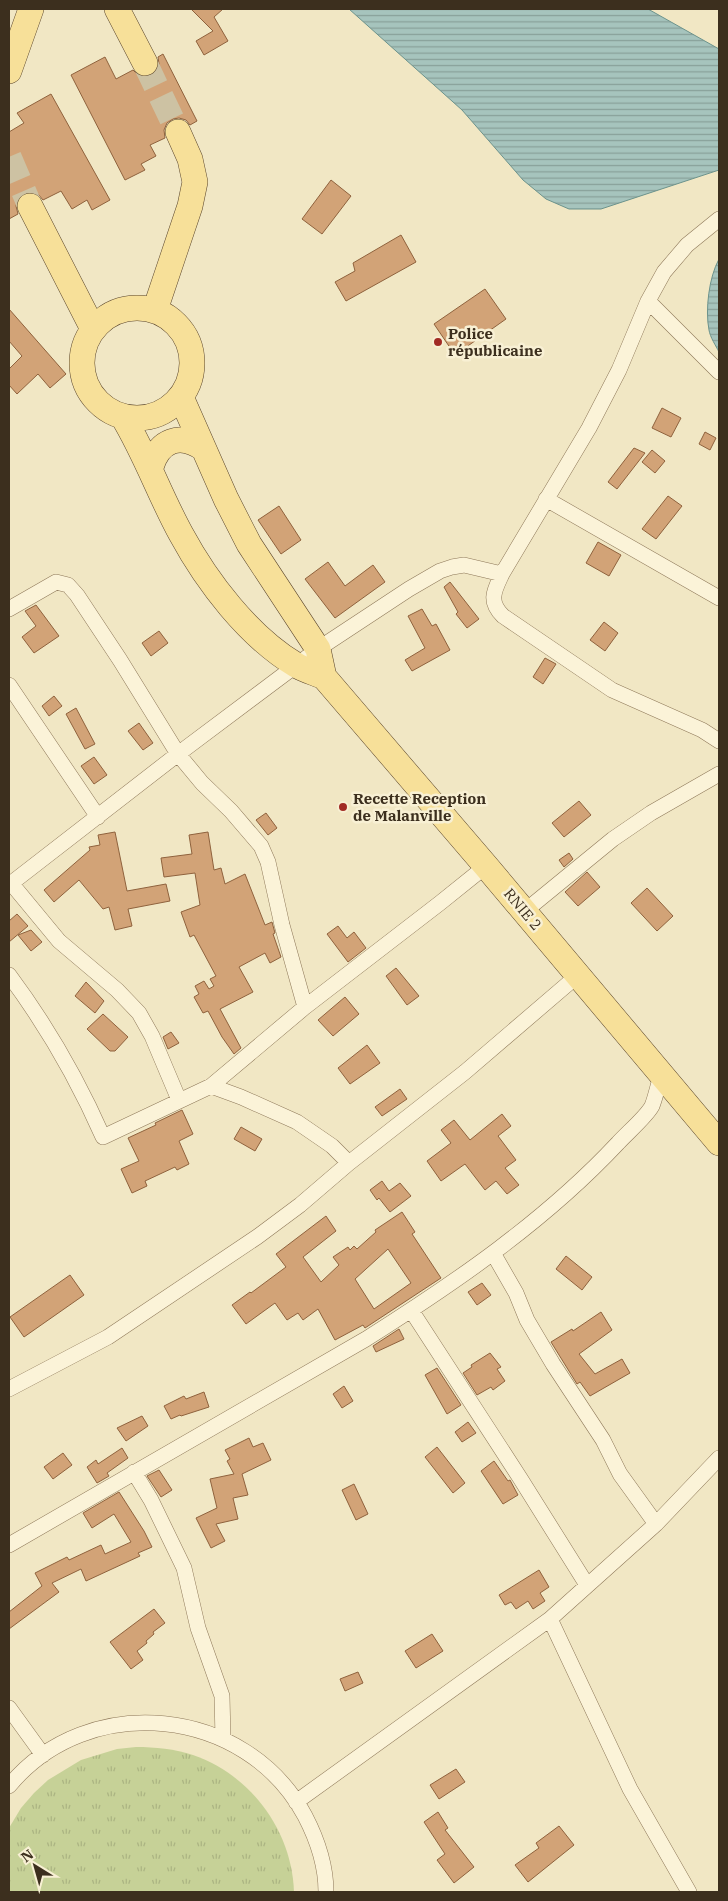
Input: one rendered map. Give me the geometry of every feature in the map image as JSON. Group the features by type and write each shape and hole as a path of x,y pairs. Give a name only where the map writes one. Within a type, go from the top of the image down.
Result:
{"main road":[{"path":"9,71 31,9"},
{"path":"117,9 145,63"},
{"path":"154,310 190,206 195,182 190,159 178,132"},
{"path":"30,206 94,329"},
{"path":"138,308 154,310 173,321 186,337 192,357 191,378 182,397 165,411 145,418 123,417 101,405 94,399 86,386 82,372 85,344 94,329 107,317 122,310 138,308"},
{"name":"RNIE 2","path":"182,397 226,499 249,544 318,649 324,677"},
{"name":"RNIE 2","path":"123,417 151,468 180,533 195,560 215,589 275,651 297,666 324,677 718,1140"},
{"path":"151,468 154,456 161,447 172,441 194,442 204,449"}],"street":[{"path":"719,219 687,245 664,272 648,301 619,370 589,428 502,574 493,597 497,610 503,616 612,690 702,730 719,741"},
{"path":"648,301 719,372"},
{"path":"546,499 719,598"},
{"path":"179,1100 152,1036 139,1013 117,990 59,941 10,884 318,649 409,589 440,571 464,565 502,574"},
{"path":"9,609 56,582 68,585 77,595 178,754 202,783 231,811 261,846 268,862 282,925 305,1007"},
{"path":"9,685 98,816"},
{"path":"525,911 613,839 651,813 719,774"},
{"path":"9,975 33,1007 68,1064 103,1136 211,1086 305,1007 486,866"},
{"path":"9,1389 108,1337 161,1303 300,1205 349,1163 465,1072 577,976"},
{"path":"9,1545 366,1339 494,1253 529,1226 598,1164 651,1108 662,1073"},
{"path":"211,1086 297,1122 332,1146 349,1163"},
{"path":"494,1253 516,1294 527,1320 553,1364 603,1440 620,1474 656,1524"},
{"path":"411,1310 587,1585"},
{"path":"296,1802 550,1619 656,1524 719,1458"},
{"path":"134,1472 151,1500 184,1568 198,1628 222,1696 223,1739"},
{"path":"550,1619 630,1789 689,1892"},
{"path":"9,1708 43,1755"},
{"path":"9,1786 43,1755 80,1735 107,1727 142,1722 184,1726 223,1739 259,1761 274,1775 296,1802 310,1826 318,1846 326,1892"}],"green space":[{"path":"136,1747 165,1749 193,1755 214,1764 233,1776 250,1791 276,1827 286,1848 294,1892 9,1892 9,1828 21,1808 34,1793 48,1780 81,1760 117,1749"}],"water":[{"path":"349,9 648,9 719,49 719,170 601,209 569,209 546,199 523,180 462,110"},
{"path":"719,259 719,352 710,333 707,313 710,284"}],"building":[{"path":"191,9 223,9 214,17 228,41 204,55 196,41 213,31"},
{"path":"163,54 197,121 190,125 186,120 179,118 167,123 164,130 165,138 150,145 156,156 141,164 145,170 125,180 71,75 105,57 116,79 133,70 138,75 144,77 151,76 157,70 159,64 158,57"},
{"path":"51,94 110,200 92,210 87,200 72,209 61,191 43,200 38,194 24,193 18,198 16,206 18,214 9,219 9,132 24,123 17,113"},
{"path":"331,180 351,196 322,234 302,219"},
{"path":"401,235 416,262 346,301 335,282 355,271 353,263"},
{"path":"485,289 506,319 455,355 434,324"},
{"path":"9,309 66,374 50,388 38,374 17,394 9,385 9,369 22,356 9,341"},
{"path":"662,408 681,418 671,437 652,428"},
{"path":"705,432 716,438 710,450 699,444"},
{"path":"634,448 645,453 617,489 608,482"},
{"path":"652,450 665,461 655,473 642,462"},
{"path":"668,496 682,506 656,539 642,529"},
{"path":"279,506 301,540 281,554 258,520"},
{"path":"598,542 621,555 609,576 586,563"},
{"path":"328,562 345,586 373,565 385,582 335,618 305,579"},
{"path":"450,582 479,619 467,628 456,614 458,612 444,587"},
{"path":"36,605 59,636 34,653 22,637 36,626 25,611"},
{"path":"422,609 432,626 436,624 450,650 412,671 405,660 425,648 408,616"},
{"path":"604,622 618,633 605,651 590,640"},
{"path":"159,631 168,643 151,656 142,643"},
{"path":"545,658 556,664 543,684 533,677"},
{"path":"54,696 62,706 49,716 42,706"},
{"path":"76,708 95,744 85,749 66,714"},
{"path":"139,723 153,743 143,750 128,731"},
{"path":"94,757 107,775 94,784 81,766"},
{"path":"579,801 591,815 564,837 552,823"},
{"path":"266,813 277,828 268,835 256,820"},
{"path":"115,832 127,891 166,884 170,901 128,909 132,926 115,930 109,907 103,909 79,880 54,902 44,890 90,850 89,847 100,845 98,835"},
{"path":"208,832 214,870 221,868 225,884 245,874 265,925 272,922 275,933 273,934 281,957 270,963 265,953 239,967 253,992 220,1009 241,1048 234,1054 208,1011 203,1013 194,997 199,994 195,986 204,981 209,989 214,986 210,979 216,976 194,935 190,937 181,912 200,905 195,873 164,877 161,858 192,854 189,835"},
{"path":"569,853 573,859 564,867 559,860"},
{"path":"587,872 600,887 578,906 565,892"},
{"path":"647,888 673,916 657,931 631,903"},
{"path":"17,914 28,926 9,942 9,921"},
{"path":"338,926 347,938 354,932 366,948 348,962 327,934"},
{"path":"31,930 42,942 31,951 18,935"},
{"path":"396,968 419,996 407,1005 386,976"},
{"path":"86,982 104,1001 95,1013 75,996"},
{"path":"345,997 359,1014 333,1036 318,1020"},
{"path":"103,1014 128,1037 115,1051 110,1051 87,1029"},
{"path":"171,1032 179,1043 168,1049 163,1037"},
{"path":"367,1045 380,1063 350,1084 338,1068"},
{"path":"400,1089 407,1099 382,1116 375,1107"},
{"path":"182,1110 193,1134 179,1141 189,1164 177,1170 175,1167 145,1181 147,1186 132,1193 121,1169 139,1161 128,1138"},
{"path":"502,1114 511,1126 498,1136 516,1160 505,1168 519,1185 507,1194 496,1181 485,1190 465,1164 441,1181 427,1161 451,1143 441,1130 454,1120 470,1140"},
{"path":"241,1127 262,1139 255,1151 234,1139"},
{"path":"382,1181 389,1191 400,1183 411,1196 390,1212 379,1198 377,1200 370,1190"},
{"path":"402,1212 415,1232 412,1234 441,1278 365,1328 363,1325 335,1340 318,1309 303,1320 298,1313 287,1320 275,1303 246,1324 232,1305 286,1267 276,1254 326,1216 336,1231 303,1257 321,1282 339,1265 333,1257 348,1247 350,1250 354,1246 357,1249 376,1232 375,1230","holes":["388,1249 411,1283 374,1309 355,1279"]},
{"path":"566,1256 592,1277 582,1290 556,1269"},
{"path":"70,1275 84,1295 24,1337 10,1317"},
{"path":"482,1283 491,1295 477,1305 468,1292"},
{"path":"601,1312 612,1330 579,1354 595,1374 622,1359 630,1373 590,1396 580,1382 577,1384 551,1342 572,1329 573,1331"},
{"path":"399,1329 404,1339 376,1352 373,1346"},
{"path":"490,1353 501,1367 497,1369 505,1381 493,1390 491,1387 477,1395 463,1373 472,1367 471,1365"},
{"path":"437,1368 461,1405 447,1414 425,1375"},
{"path":"344,1386 353,1401 342,1408 333,1394"},
{"path":"204,1392 209,1407 171,1419 164,1406 184,1396 186,1399"},
{"path":"142,1416 148,1426 126,1441 117,1428"},
{"path":"468,1422 476,1433 462,1442 455,1432"},
{"path":"249,1438 253,1447 263,1443 271,1460 242,1474 248,1495 233,1498 238,1519 216,1524 225,1541 211,1548 196,1518 217,1508 210,1479 234,1474 227,1461 230,1459 225,1450"},
{"path":"437,1447 465,1483 453,1493 425,1457"},
{"path":"122,1448 128,1458 107,1473 109,1476 97,1483 87,1467 96,1460 98,1464"},
{"path":"63,1453 72,1465 53,1479 44,1467"},
{"path":"494,1461 508,1481 510,1480 518,1495 503,1504 481,1471"},
{"path":"159,1470 172,1490 161,1497 147,1476"},
{"path":"354,1484 368,1514 356,1520 342,1490"},
{"path":"119,1492 152,1547 138,1553 140,1556 86,1581 81,1569 52,1583 59,1592 9,1629 9,1612 42,1586 35,1573 67,1557 69,1560 101,1545 105,1554 131,1542 114,1514 92,1528 83,1513"},
{"path":"539,1570 549,1587 540,1593 545,1601 533,1609 528,1601 516,1609 511,1602 505,1605 499,1595"},
{"path":"154,1609 165,1623 153,1632 154,1634 146,1641 147,1643 137,1651 143,1660 131,1669 110,1642"},
{"path":"432,1634 443,1651 416,1668 405,1651"},
{"path":"358,1672 363,1683 345,1691 340,1679"},
{"path":"456,1769 465,1782 439,1799 430,1785"},
{"path":"438,1812 448,1828 445,1830 474,1867 454,1883 437,1860 445,1854 424,1822"},
{"path":"559,1826 574,1845 528,1882 515,1865 539,1848 536,1843"}],"tunnel":[{"path":"145,63 178,132"},
{"path":"9,157 30,206"}],"place":[{"name":"Police républicaine","path":"438,342"},
{"name":"Recette Reception de Malanville","path":"343,807"}]}
